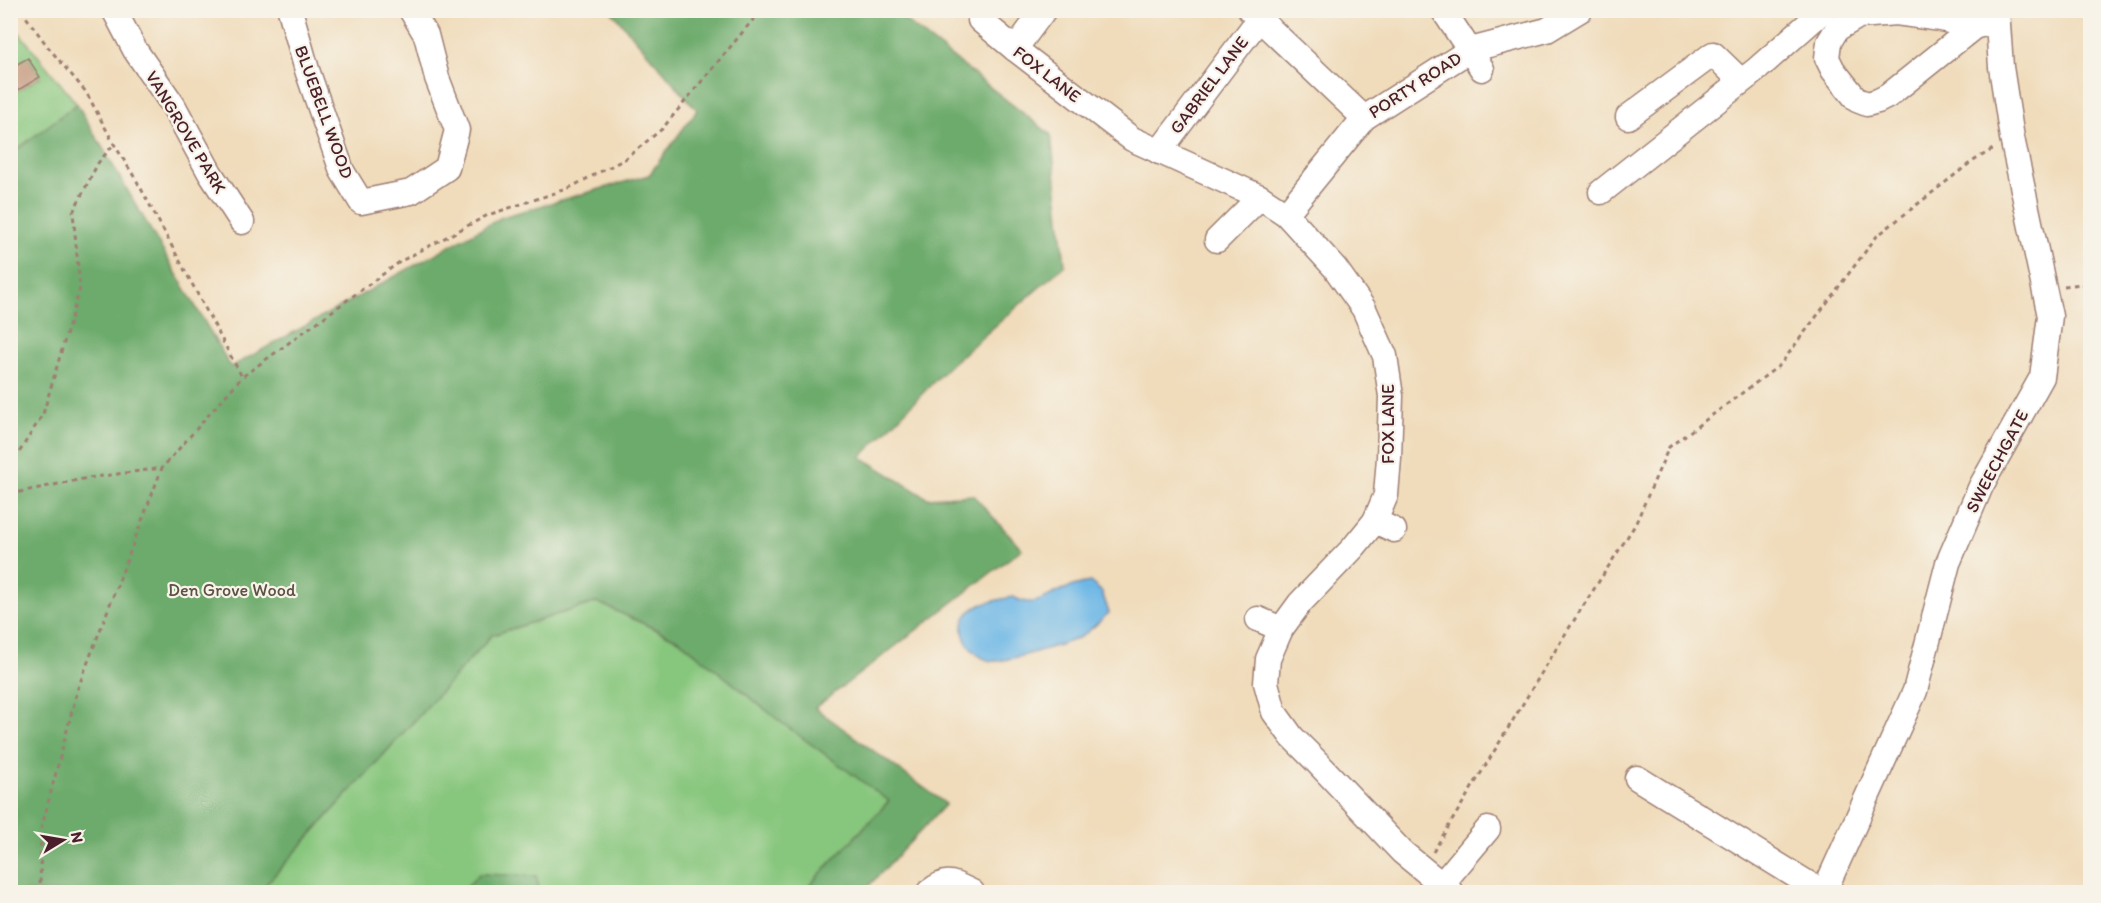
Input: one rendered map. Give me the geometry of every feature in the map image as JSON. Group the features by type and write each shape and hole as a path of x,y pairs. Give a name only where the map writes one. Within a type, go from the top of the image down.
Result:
{"street":[{"name":"VANGROVE PARK","path":"114,10 135,50 173,105 210,172 242,222"},
{"name":"BLUEBELL WOOD","path":"290,10 307,70 342,171 361,202 411,192 447,168 457,130 437,78 426,35 411,10"},
{"path":"1015,50 1044,10"},
{"path":"1443,10 1476,59"},
{"name":"PORTY ROAD","path":"1286,214 1364,118 1476,59 1547,30 1580,10"},
{"path":"1601,192 1741,81 1824,10"},
{"path":"1896,13 1941,19 1987,17 1888,96 1867,104 1857,100 1833,70 1827,58 1829,42 1837,29 1859,16 1896,13"},
{"path":"1254,15 1364,118"},
{"name":"GABRIEL LANE","path":"1159,152 1254,15"},
{"name":"SWEECHGATE","path":"1823,892 1915,691 1948,563 1981,486 2042,377 2050,316 2012,138 2001,67 1987,17"},
{"name":"FOX LANE","path":"980,20 1015,50 1132,139 1260,197 1286,214 1335,268 1365,309 1385,356 1391,396 1384,525 1353,548 1310,606 1281,629 1268,659 1266,683 1274,712 1292,737 1402,852 1446,888 1488,830"},
{"path":"1628,117 1713,54 1741,81"},
{"path":"1217,240 1260,197"},
{"path":"1258,619 1281,629"},
{"path":"1637,778 1823,892"},
{"path":"929,892 940,883 950,882 972,892"}],"path":[{"path":"21,10 48,47 86,92 243,377"},
{"path":"40,892 40,830 78,688 162,468 243,377 401,261 488,215 567,189 625,159 662,129 761,10"},
{"path":"1408,892 1564,636 1635,525 1669,447 1780,365 1877,236 1970,163 2012,138"},
{"path":"10,467 43,414 80,288 73,212 98,163 114,144"},
{"path":"2045,289 2091,283"},
{"path":"10,494 88,478 162,468"}],"green space":[{"path":"11,10 17,30 77,104 11,154 11,87 14,93 40,77 28,58 11,68"},
{"name":"Den Grove Wood","path":"611,11 893,11 1051,135 1065,265 948,367 861,457 927,498 973,495 1022,549 815,708 946,804 863,892 803,892 889,801 782,723 679,640 597,602 492,635 259,892 11,892 11,154 77,104 231,367 502,217 649,175 697,110"},
{"path":"597,602 679,640 889,801 803,892 540,892 536,876 480,874 462,892 259,892 492,635"},
{"path":"479,874 536,876 540,892 462,892"}],"water":[{"path":"1090,582 1102,592 1109,613 1080,637 1050,648 998,661 991,661 975,653 965,639 963,623 977,607 1013,597 1033,602 1069,587"}],"building":[{"path":"28,58 40,77 10,95 10,68"}]}
